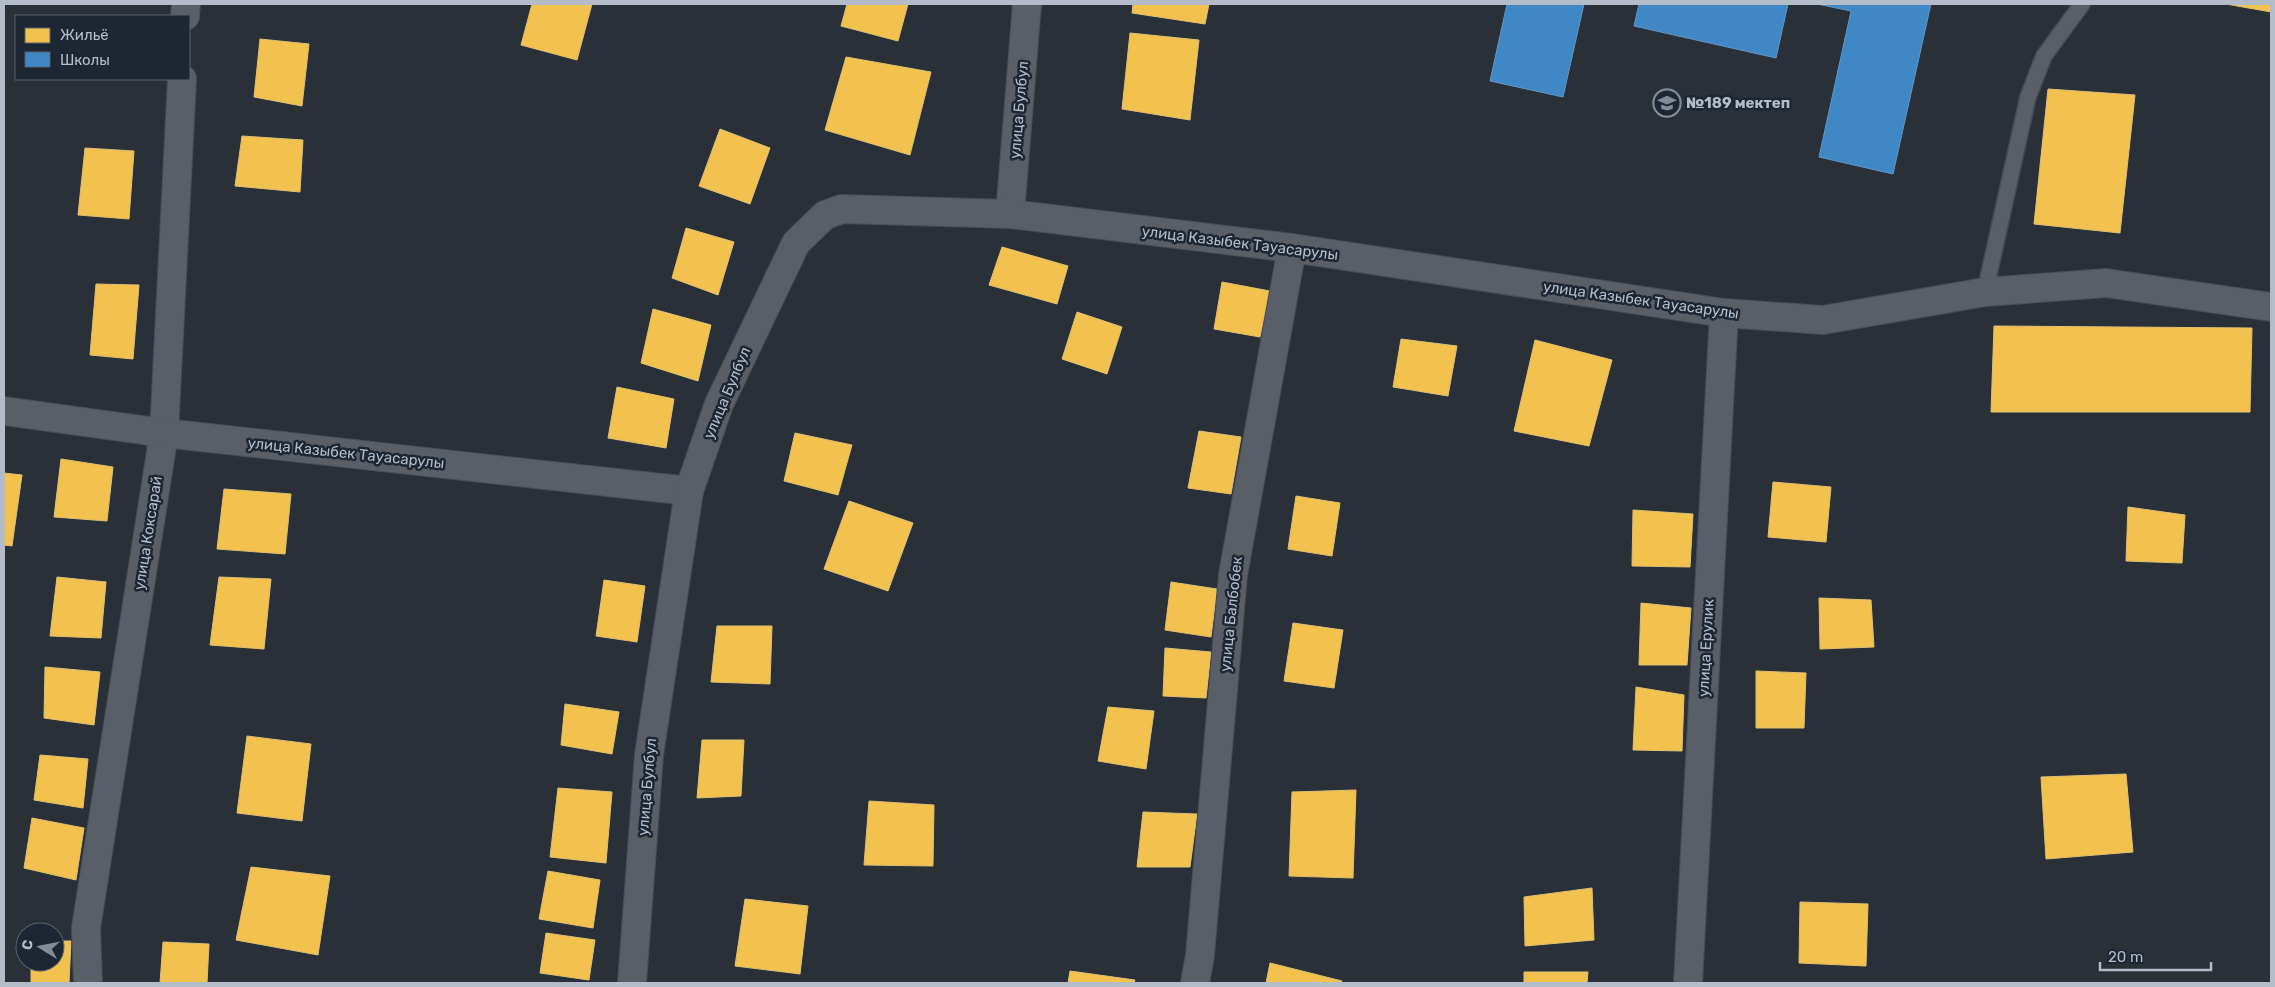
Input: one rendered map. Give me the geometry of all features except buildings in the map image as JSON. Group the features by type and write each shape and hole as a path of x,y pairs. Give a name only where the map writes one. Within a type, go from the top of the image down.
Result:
{"street":[{"name":"улица Булбул","path":"632,983 649,755 689,491 719,404 796,243 825,215 842,209 1010,214 1027,4"},
{"name":"улица Коксарай","path":"88,983 86,928 164,433 182,80"},
{"name":"улица Казыбек Тауасарулы","path":"1010,214 1292,248 1724,313 1823,320 1984,292 2106,283 2271,307"},
{"name":"улица Балбобек","path":"1195,983 1200,955 1233,575 1292,248"},
{"name":"улица Ерулик","path":"1688,983 1724,313"},
{"name":"улица Казыбек Тауасарулы","path":"4,411 164,433 689,491"}],"lane":[{"path":"1984,292 2028,96 2044,56 2082,4"}],"place":[{"name":"№189 мектеп","path":"1667,103"}]}
